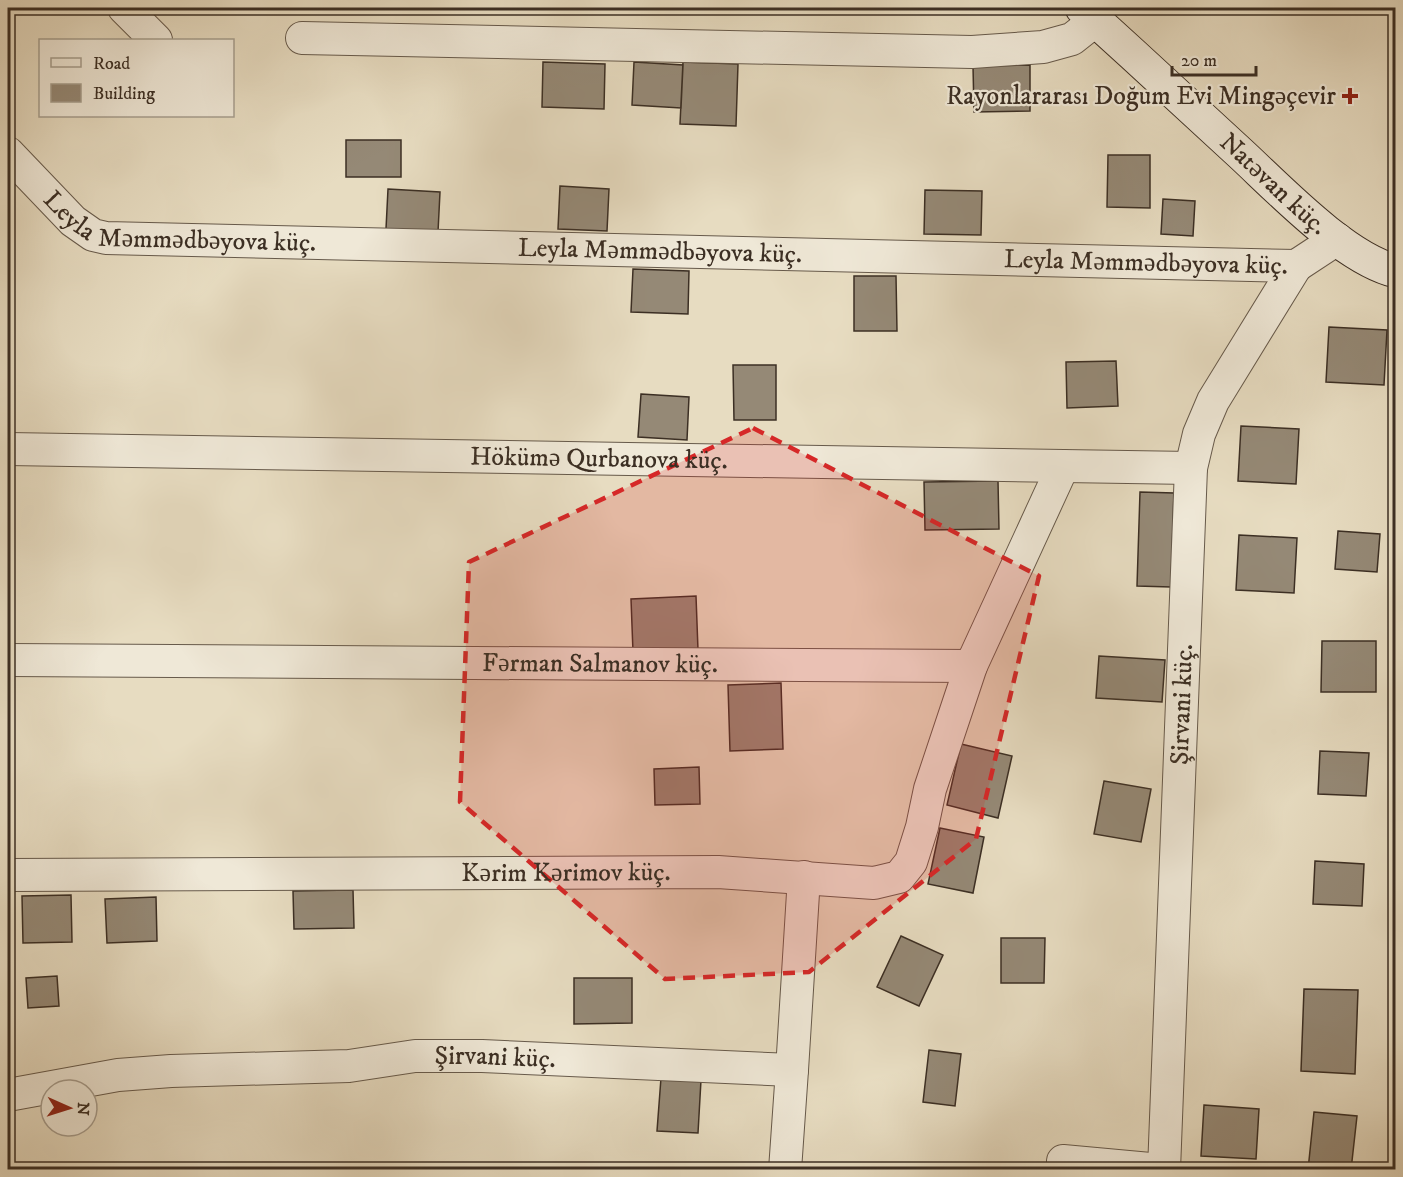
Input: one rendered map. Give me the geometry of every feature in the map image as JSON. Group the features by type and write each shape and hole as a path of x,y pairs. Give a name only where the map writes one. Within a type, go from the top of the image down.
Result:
{"street":[{"path":"124,8 155,39"},
{"path":"302,38 972,52 1042,47 1072,39 1089,14"},
{"name":"Natəvan küç.","path":"1089,14 1285,195 1337,239 1364,259 1395,271"},
{"name":"Leyla Məmmədbəyova küç.","path":"8,153 73,221 93,236 106,238 1296,266 1337,239"},
{"name":"Şirvani küç.","path":"1163,1170 1191,468 1199,434 1213,401 1296,266"},
{"name":"Hökümə Qurbanova küç.","path":"8,449 1191,468"},
{"path":"971,666 1063,466"},
{"name":"Fərman Salmanov küç.","path":"8,660 971,666"},
{"name":"Kərim Kərimov küç.","path":"8,875 718,872 874,883 899,876 911,862 920,836 930,789 971,666"},
{"path":"784,1170 804,877"},
{"name":"Şirvani küç.","path":"8,1095 118,1075 171,1071 349,1066 416,1056 482,1056 792,1070"},
{"path":"1063,1161 1163,1170"}],"highlighted area":[{"path":"753,428 1039,576 976,839 809,972 665,979 460,802 469,562"}],"building":[{"path":"543,62 605,64 604,109 542,107"},
{"path":"634,62 683,65 681,108 632,105"},
{"path":"683,62 738,64 736,126 680,124"},
{"path":"1030,65 1030,111 974,112 973,66"},
{"path":"346,140 401,140 401,177 346,177"},
{"path":"1108,155 1150,155 1150,208 1107,207"},
{"path":"560,186 609,189 607,231 558,229"},
{"path":"388,189 440,192 438,232 386,229"},
{"path":"925,190 982,191 981,235 924,234"},
{"path":"1163,199 1195,201 1193,236 1161,234"},
{"path":"633,269 689,271 688,314 631,312"},
{"path":"854,276 896,276 897,331 854,331"},
{"path":"1329,327 1387,330 1384,385 1326,382"},
{"path":"1116,361 1118,406 1067,408 1066,362"},
{"path":"733,365 776,365 776,420 734,420"},
{"path":"641,394 689,397 687,440 638,437"},
{"path":"1241,426 1299,429 1296,484 1238,481"},
{"path":"998,481 999,529 925,530 924,482"},
{"path":"1140,492 1174,493 1171,587 1137,586"},
{"path":"1338,531 1380,534 1377,572 1335,569"},
{"path":"1239,535 1297,538 1294,593 1236,590"},
{"path":"696,596 698,650 633,652 631,599"},
{"path":"1322,641 1376,641 1376,692 1321,692"},
{"path":"1099,656 1165,660 1162,702 1096,698"},
{"path":"781,683 783,749 730,751 728,685"},
{"path":"961,744 1012,756 998,818 947,805"},
{"path":"1320,751 1369,753 1366,796 1318,794"},
{"path":"699,767 700,804 655,805 654,769"},
{"path":"1104,781 1151,789 1141,842 1094,834"},
{"path":"940,828 984,837 973,893 928,884"},
{"path":"1315,861 1364,864 1362,906 1313,904"},
{"path":"353,890 354,928 294,929 293,891"},
{"path":"71,895 72,942 23,943 22,896"},
{"path":"156,897 157,941 107,943 105,899"},
{"path":"901,936 943,955 919,1006 877,987"},
{"path":"1001,938 1045,938 1044,983 1001,983"},
{"path":"57,976 59,1006 28,1008 26,978"},
{"path":"574,978 632,978 632,1023 574,1024"},
{"path":"1304,989 1358,990 1355,1074 1301,1071"},
{"path":"929,1050 961,1054 955,1106 923,1102"},
{"path":"661,1078 701,1080 698,1133 657,1131"},
{"path":"1204,1105 1259,1109 1256,1159 1201,1156"},
{"path":"1314,1112 1357,1116 1351,1170 1308,1170"}],"place":[{"name":"Rayonlararası Doğum Evi Mingəçevir","path":"1350,96"}]}
